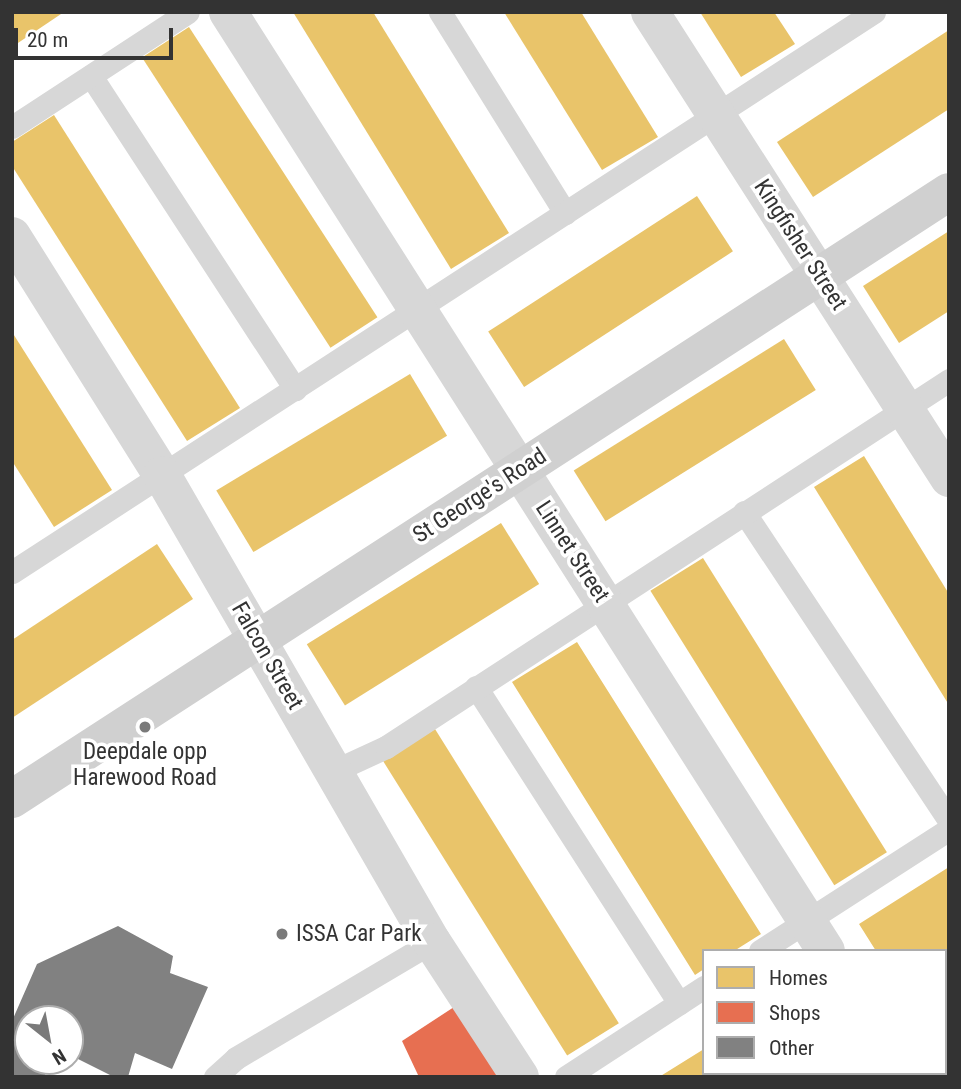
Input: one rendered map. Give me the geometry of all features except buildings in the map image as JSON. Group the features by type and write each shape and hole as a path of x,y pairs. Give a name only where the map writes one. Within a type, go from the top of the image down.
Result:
{"street":[{"name":"Linnet Street","path":"228,12 816,936"},
{"name":"Kingfisher Street","path":"650,12 949,478"},
{"name":"St George's Road","path":"12,799 949,192"},
{"name":"Falcon Street","path":"12,236 162,475 282,686 336,770 432,942 520,1077"}],"lane":[{"path":"12,127 188,12"},
{"path":"440,12 565,214"},
{"path":"12,572 872,13"},
{"path":"91,76 295,389"},
{"path":"336,770 386,747 604,602 949,380"},
{"path":"744,512 949,820"},
{"path":"476,687 679,1003"},
{"path":"767,949 816,936 949,829"},
{"path":"215,1077 236,1058 432,942"},
{"path":"566,1077 702,988"}],"place":[{"name":"Deepdale opp Harewood Road","path":"145,727"},
{"name":"ISSA Car Park","path":"282,934"}]}
